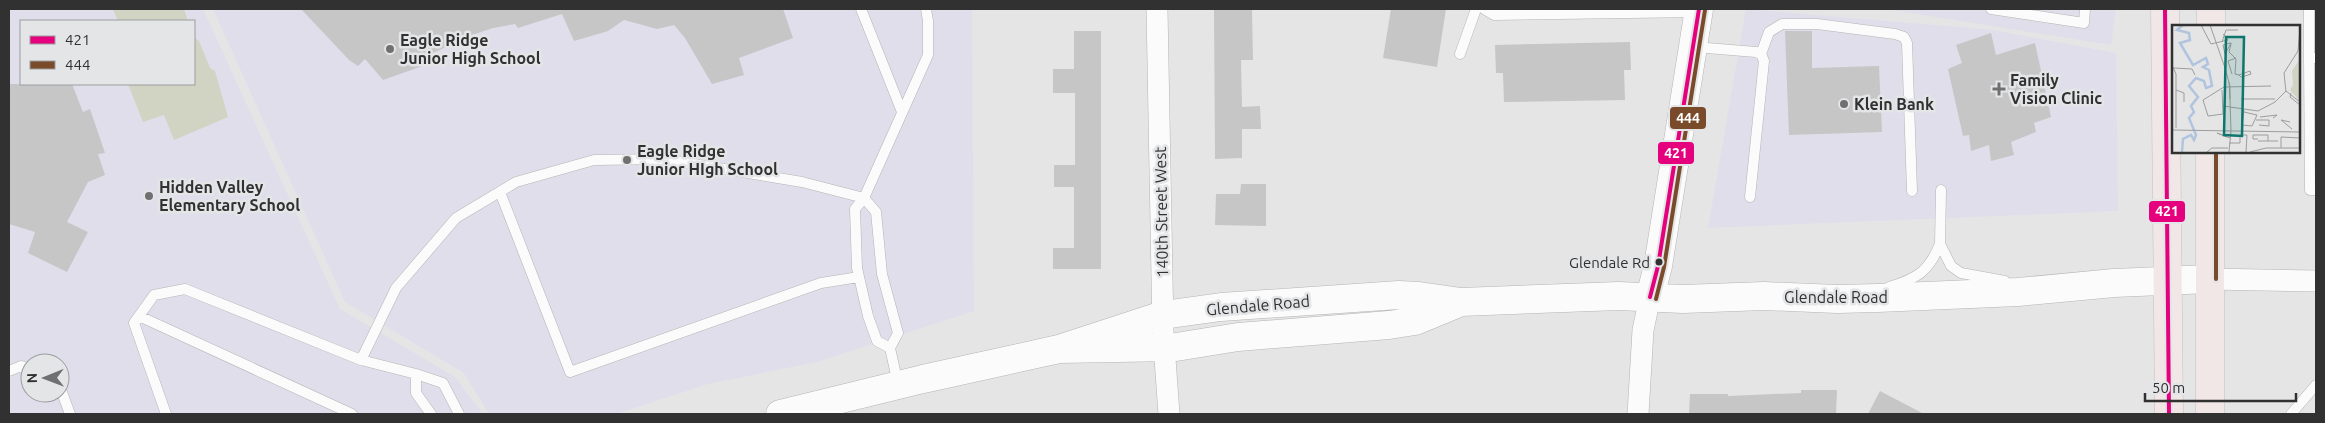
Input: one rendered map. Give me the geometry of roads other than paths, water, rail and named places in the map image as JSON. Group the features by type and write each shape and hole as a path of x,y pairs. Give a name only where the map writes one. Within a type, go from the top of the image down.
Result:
{"highway":[{"path":"2165,9 2169,414"},
{"path":"2210,25 2211,9"},
{"path":"2210,152 2210,414"}],"main road":[{"path":"1650,297 1658,266 1699,10"},
{"name":"Glendale Road","path":"780,414 1059,349 1163,315 1248,305 1399,295 1462,302 1532,298 1650,297 1683,299 1764,296 1837,299 2063,289 2114,283 2210,279"},
{"name":"Glendale Road","path":"1059,349 1176,347 1238,337 1389,325 1415,321 1462,302"}],"street":[{"name":"140th Street West","path":"1157,9 1163,315 1169,414"},
{"path":"2210,279 2316,281"},
{"path":"1638,414 1643,330 1650,297"}],"lane":[{"path":"861,9 902,112"},
{"path":"890,348 877,341 859,277 855,209 864,198 928,55 926,9"},
{"path":"1460,54 1476,9"},
{"path":"1484,9 1494,15 1699,10"},
{"path":"1991,9 2084,23 2086,9"},
{"path":"2309,9 2313,58 2313,190"},
{"path":"1750,197 1764,61 1762,54 1769,32 1782,24 1817,24 1895,34 1904,37 1907,43 1912,191"},
{"path":"1693,47 1762,54"},
{"path":"361,360 396,288 456,218 516,182 594,160 664,159 802,182 864,198 876,212 882,274 898,333 890,348 898,385"},
{"path":"1837,299 1855,297 1888,288 1916,276 1929,266 1940,244 1941,190"},
{"path":"500,192 570,372 821,284 859,277"},
{"path":"1940,244 1951,266 1961,273 1974,277 2063,289"},
{"path":"166,414 134,323 154,295 185,289 361,360 443,383 459,414"},
{"path":"139,316 352,414"},
{"path":"416,374 416,393 432,414"},
{"path":"2291,414 2316,385"}],"place":[{"name":"Eagle Ridge Junior High School","path":"390,49"},
{"name":"Family Vision Clinic","path":"1999,89"},
{"name":"Klein Bank","path":"1844,104"},
{"name":"Eagle Ridge Junior HIgh School","path":"627,160"},
{"name":"Hidden Valley Elementary School","path":"149,196"},
{"name":"Glendale Rd","path":"1659,262"}]}
